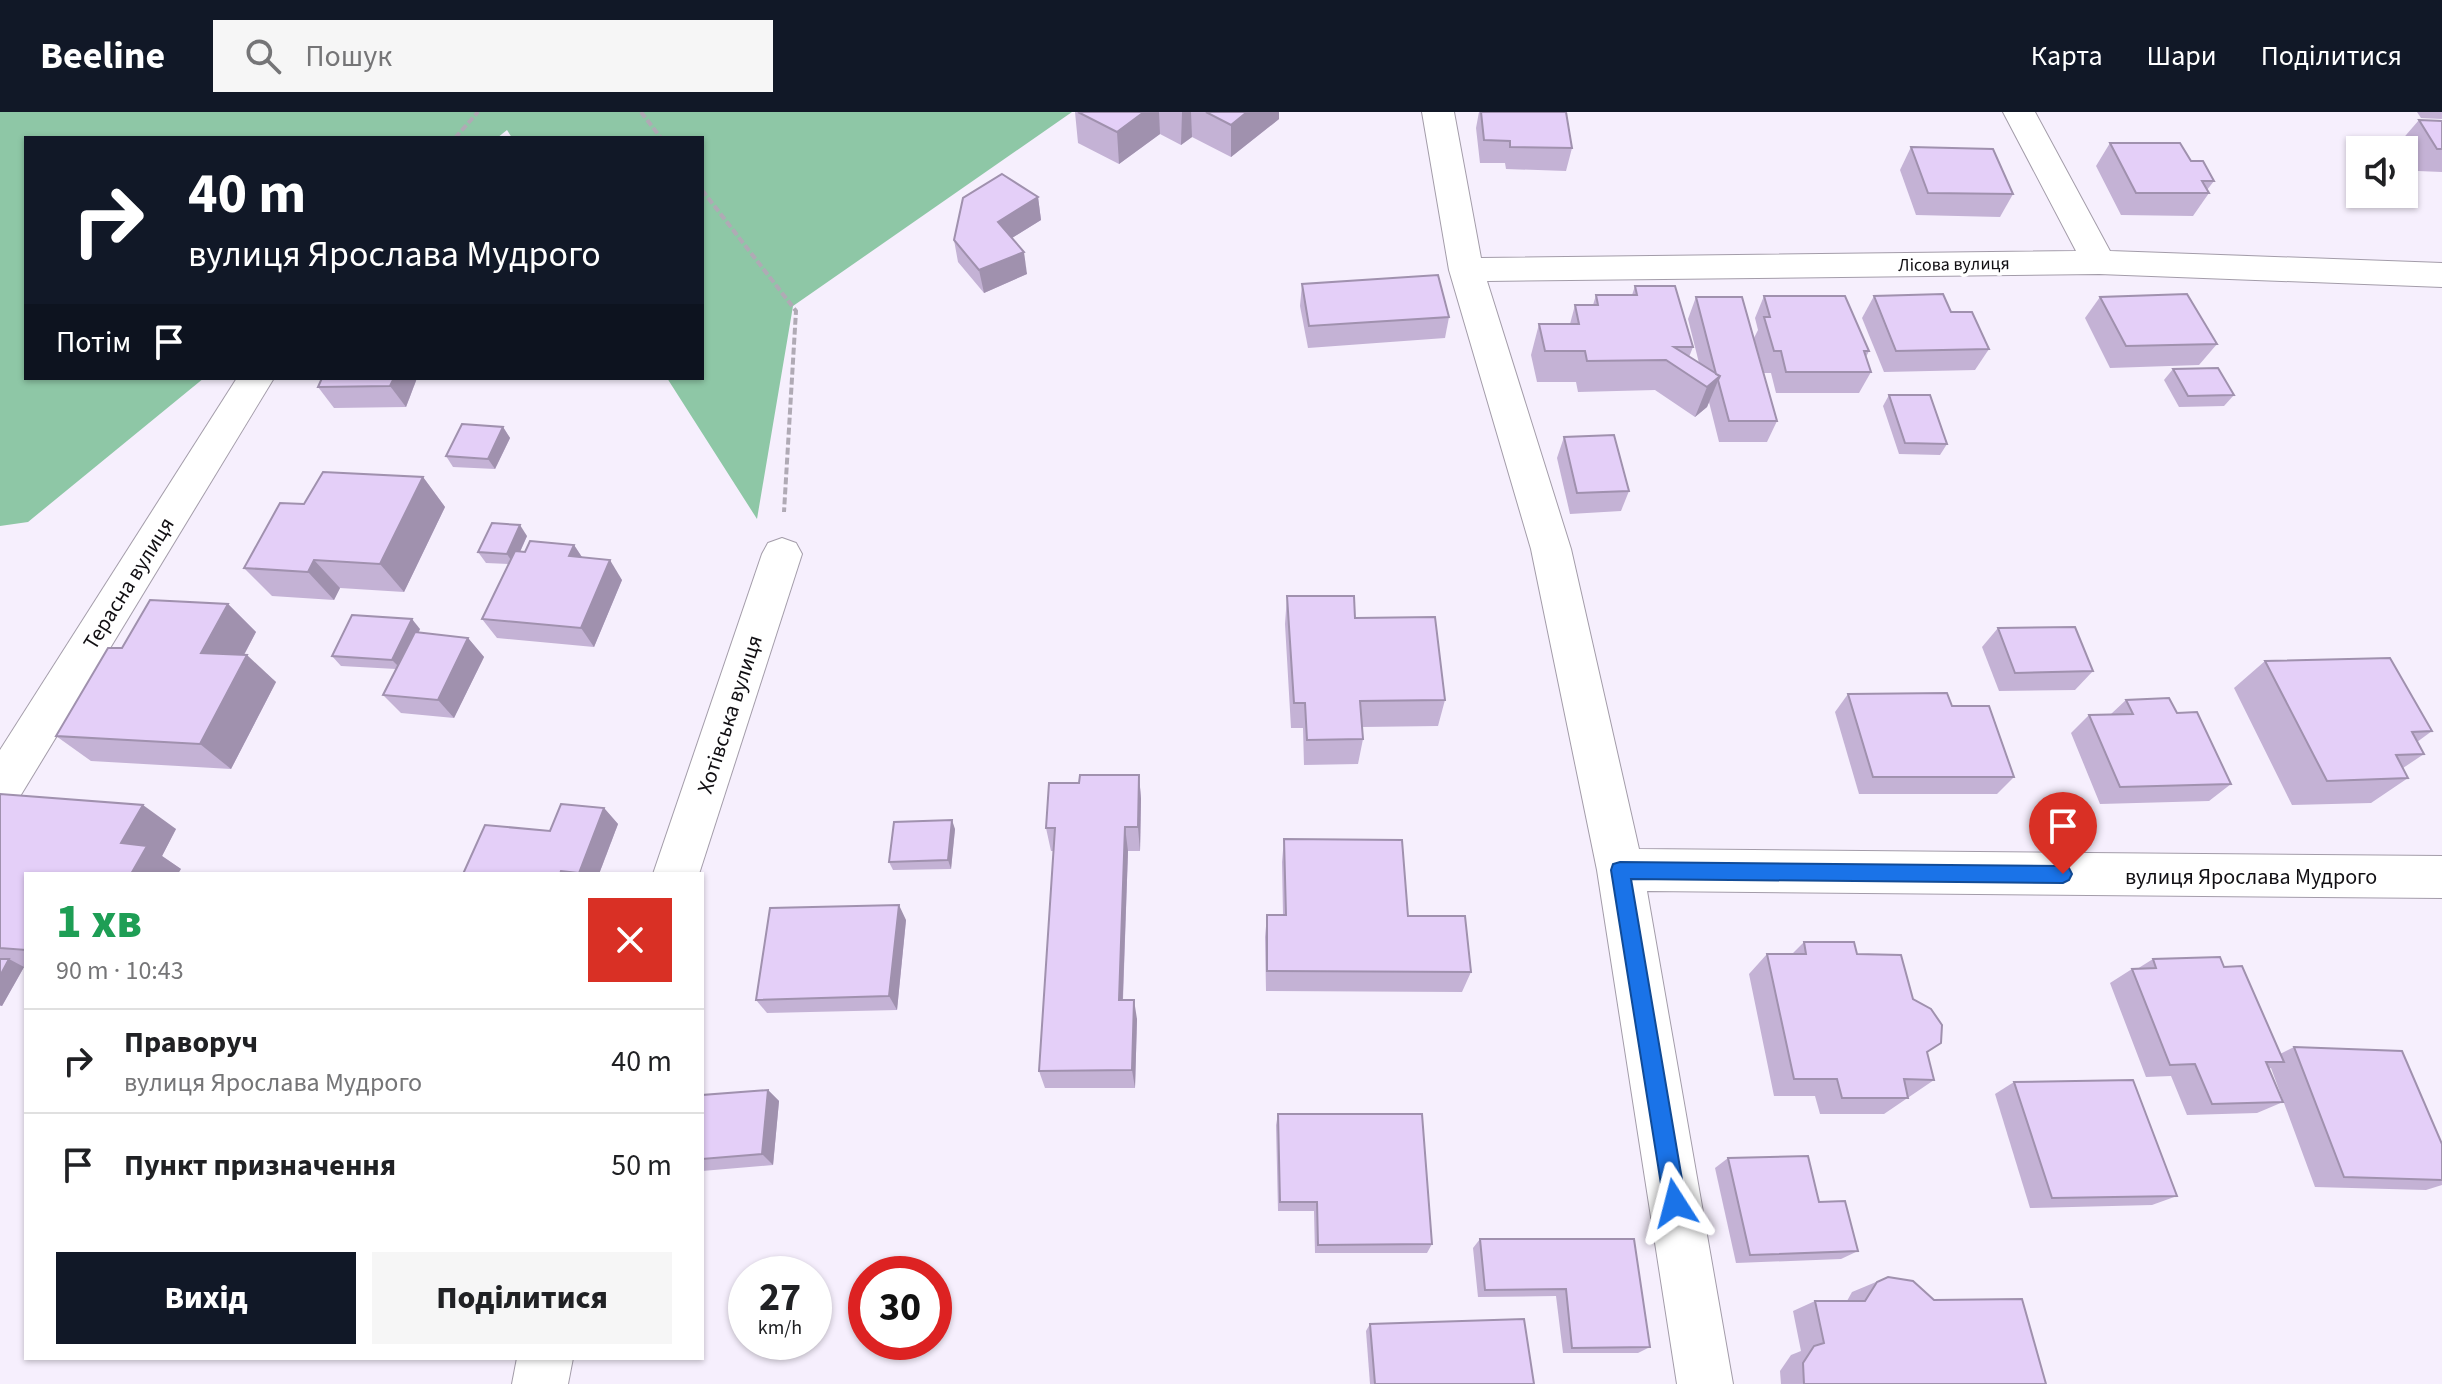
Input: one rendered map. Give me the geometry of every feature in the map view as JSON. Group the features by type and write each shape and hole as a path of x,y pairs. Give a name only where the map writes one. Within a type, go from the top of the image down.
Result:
{"street":[{"path":"1438,112 1466,270 1551,549 1620,870 1705,1384"},
{"path":"2019,112 2099,262"},
{"name":"Лісова вулиця","path":"1466,270 2099,262 2442,275"},
{"name":"Терасна вулиця","path":"0,789 255,380"},
{"name":"Хотівська вулиця","path":"677,872 782,554"},
{"name":"вулиця Ярослава Мудрого","path":"1620,870 2442,877"},
{"path":"540,1384 545,1360"}],"path":[{"path":"457,136 478,112"},
{"path":"641,112 659,136"},
{"path":"704,193 796,311 782,554"}],"green space":[{"path":"0,112 1072,112 793,306 757,519 668,380 704,380 704,136 511,136 507,130 500,136 24,136 24,380 202,380 28,522 0,526"}],"building":[{"path":"1078,112 1144,112 1117,132"},
{"path":"1206,112 1247,112 1231,125"},
{"path":"1481,112 1566,112 1572,148 1510,147 1510,141 1484,140"},
{"path":"2419,120 2442,121 2442,149 2437,149"},
{"path":"2110,143 2180,143 2191,161 2203,161 2214,181 2202,181 2209,193 2136,193"},
{"path":"1911,147 1993,149 2013,194 1928,193"},
{"path":"1002,174 1038,197 998,222 1024,252 979,270 954,240 963,198"},
{"path":"1438,275 1449,317 1309,326 1302,284"},
{"path":"1635,286 1675,286 1693,347 1674,347 1720,376 1707,387 1666,360 1587,361 1585,351 1545,351 1539,324 1579,324 1575,305 1598,305 1596,295 1637,295"},
{"path":"1943,294 1951,312 1972,312 1989,349 1896,351 1874,296"},
{"path":"2187,294 2217,344 2126,346 2100,297"},
{"path":"1764,296 1845,296 1869,351 1864,351 1871,372 1786,372 1781,351 1774,351 1764,317 1770,317"},
{"path":"1696,297 1742,297 1777,421 1729,421 1718,380 1720,376 1716,374"},
{"path":"2218,368 2234,395 2188,396 2173,369"},
{"path":"321,380 393,380 390,386 318,387"},
{"path":"1889,395 1930,395 1947,444 1905,443"},
{"path":"462,424 503,427 488,459 446,456"},
{"path":"1614,435 1629,491 1577,493 1564,437"},
{"path":"323,472 423,477 380,564 314,560 308,572 244,568 280,503 304,504"},
{"path":"492,523 520,525 507,554 478,552"},
{"path":"530,541 574,545 569,556 610,560 581,628 482,619 515,551 525,552"},
{"path":"1287,596 1354,596 1355,618 1435,617 1445,700 1360,701 1363,739 1307,740 1305,703 1294,703"},
{"path":"150,600 228,604 201,653 247,655 200,744 56,736 108,648 122,648"},
{"path":"352,615 412,619 392,660 332,656"},
{"path":"2075,627 2093,671 2015,673 1998,628"},
{"path":"415,632 468,638 438,700 383,695"},
{"path":"2390,658 2432,731 2412,732 2424,754 2396,755 2408,778 2327,781 2265,661"},
{"path":"1947,693 1952,706 1989,706 2014,777 1873,777 1848,694"},
{"path":"2169,698 2177,713 2197,712 2231,784 2120,787 2089,715 2133,714 2126,700"},
{"path":"1080,775 1139,775 1138,827 1125,827 1119,1000 1134,1000 1132,1070 1039,1071 1055,828 1046,828 1049,783 1079,783"},
{"path":"0,794 143,805 121,843 147,846 132,872 24,872 24,950 0,948"},
{"path":"561,804 604,808 579,872 464,872 485,825 550,831"},
{"path":"952,820 948,860 889,862 894,822"},
{"path":"1284,839 1402,840 1408,916 1465,916 1471,972 1267,971 1267,915 1286,915"},
{"path":"899,905 889,996 756,1000 770,908"},
{"path":"1804,942 1854,942 1857,954 1901,955 1913,999 1931,1009 1942,1025 1941,1043 1927,1052 1934,1080 1904,1079 1908,1098 1842,1098 1837,1079 1794,1079 1767,954 1806,954"},
{"path":"2220,957 2224,967 2242,966 2284,1062 2266,1062 2283,1102 2212,1104 2195,1064 2170,1065 2132,969 2156,968 2153,959"},
{"path":"0,959 9,959 0,976"},
{"path":"2294,1047 2402,1051 2442,1144 2442,1180 2344,1177"},
{"path":"2133,1080 2177,1196 2052,1198 2014,1082"},
{"path":"768,1090 762,1154 704,1159 704,1095"},
{"path":"1278,1114 1422,1114 1432,1244 1318,1245 1317,1202 1280,1202"},
{"path":"1808,1156 1819,1202 1845,1201 1858,1251 1750,1255 1728,1158"},
{"path":"1480,1239 1634,1239 1650,1347 1572,1348 1566,1289 1485,1290"},
{"path":"1888,1277 1913,1281 1934,1300 2022,1299 2046,1384 1804,1384 1803,1363 1814,1346 1824,1343 1815,1301 1865,1301 1877,1282"},
{"path":"1524,1319 1534,1384 1375,1384 1370,1324"}],"route":[{"path":"1675,1203 1620,870 2063,874"}]}
